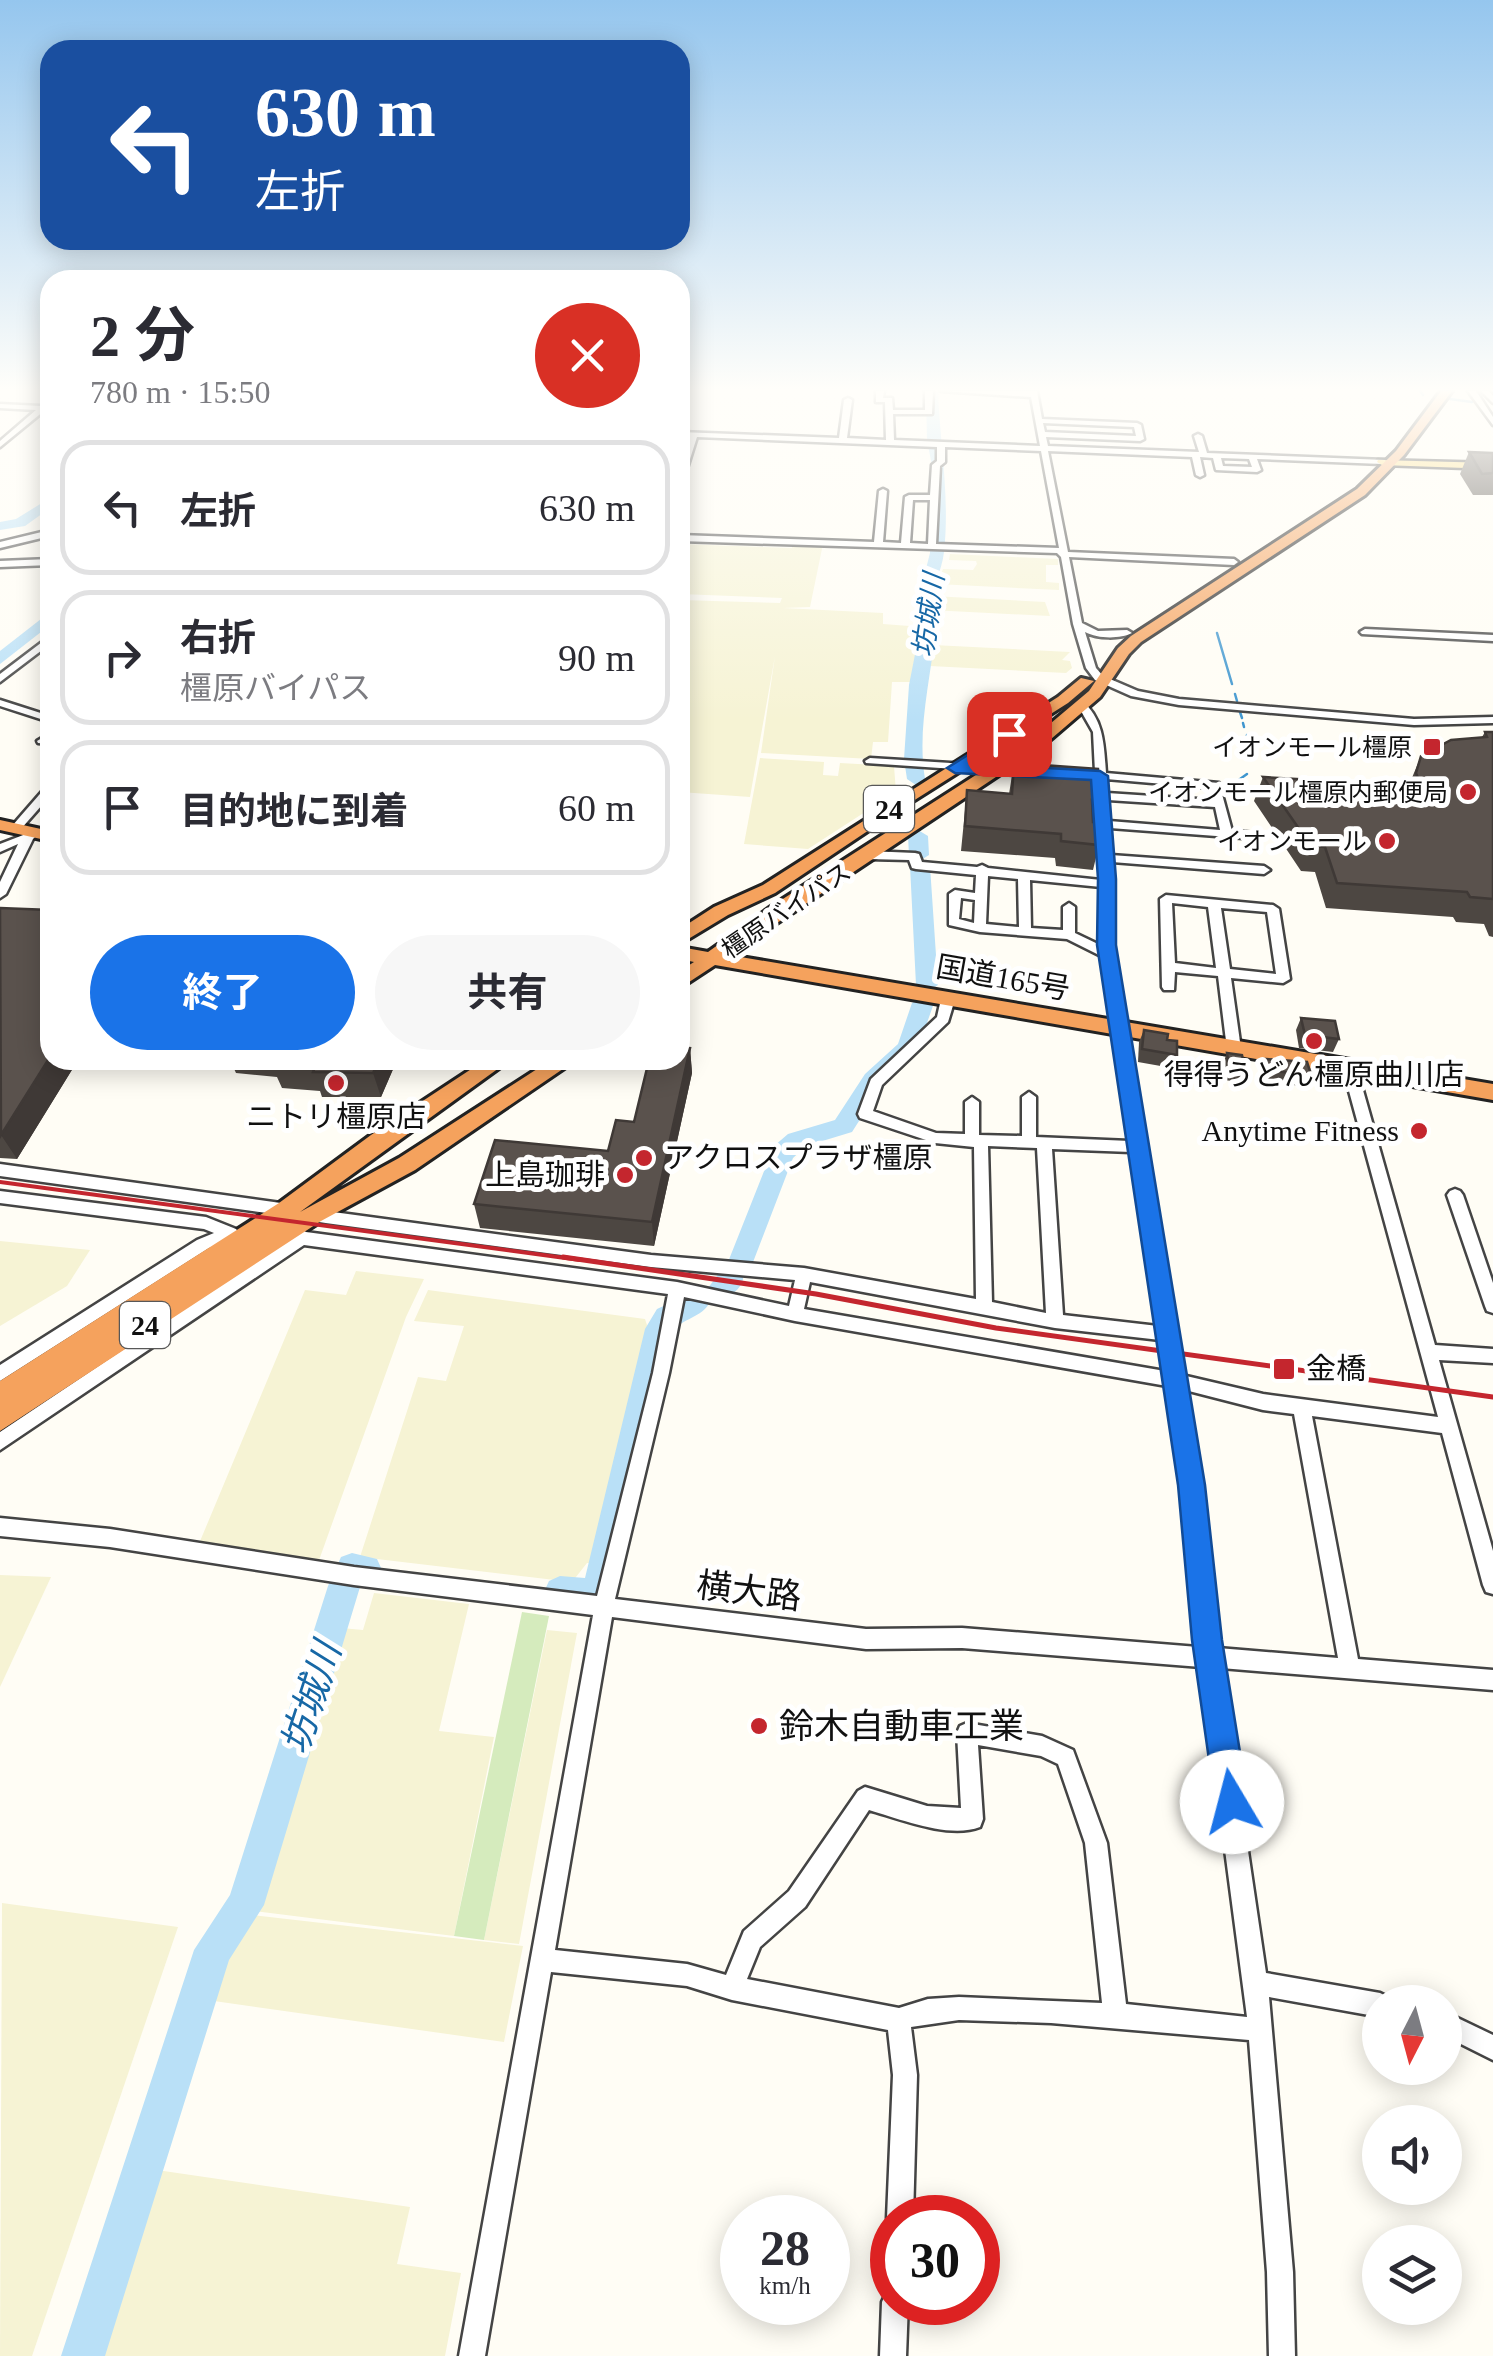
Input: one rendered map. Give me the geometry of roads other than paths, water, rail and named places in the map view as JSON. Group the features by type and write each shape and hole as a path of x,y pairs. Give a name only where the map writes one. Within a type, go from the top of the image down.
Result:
{"highway":[{"name":"橿原バイパス","path":"690,974 1038,742 1082,704 1111,647 1127,633 1331,501"},
{"name":"橿原バイパス","path":"690,931 721,911 769,889 1099,677 1136,639 1347,501"},
{"path":"817,858 843,871"},
{"path":"746,935 746,948 752,954 807,974"},
{"name":"国道165号","path":"690,955 1493,1092"},
{"name":"24","path":"0,1394 234,1237 293,1226 379,1141 485,1070"},
{"name":"24","path":"0,1420 293,1226 407,1164 551,1070"}],"street":[{"path":"878,544 882,501"},
{"path":"906,546 909,501"},
{"path":"935,501 936,547"},
{"path":"1052,501 1078,624 1099,677 1164,701 1403,721 1493,720"},
{"path":"0,546 40,536"},
{"path":"690,538 1234,562"},
{"path":"0,564 40,562"},
{"path":"1078,624 1096,634 1127,633"},
{"path":"1365,632 1493,638"},
{"path":"0,679 40,647"},
{"path":"0,703 40,716"},
{"path":"1082,704 1096,723 1085,726 1097,741 1108,954 1192,1485 1256,1983 1280,2272 1282,2356"},
{"path":"870,761 1038,772"},
{"path":"1084,775 1100,784 1216,793"},
{"path":"1100,784 1216,793"},
{"path":"1216,793 1227,834"},
{"path":"0,894 40,806"},
{"path":"1103,824 1256,836"},
{"path":"0,848 25,832"},
{"path":"868,855 915,858 916,865 1107,884"},
{"path":"1106,858 1264,870"},
{"path":"980,928 982,870"},
{"path":"1024,874 1025,932"},
{"path":"981,897 955,894 953,922 1069,935 1108,954"},
{"path":"1168,967 1283,979 1273,909 1166,899 1168,967 1169,987"},
{"path":"1214,904 1234,1049"},
{"path":"1069,907 1069,935"},
{"path":"948,999 942,1019 876,1083 866,1114 935,1138 1136,1147"},
{"path":"1350,1069 1493,1583"},
{"path":"1029,1097 1055,1320"},
{"path":"972,1102 984,1308"},
{"path":"0,1170 178,1192 226,1202 293,1226 677,1290 1173,1380 1235,1396 1448,1426"},
{"path":"1455,1195 1493,1306"},
{"path":"0,1197 206,1223 234,1237"},
{"path":"313,1215 651,1261 804,1274 1055,1320 1166,1334"},
{"path":"0,1442 293,1226"},
{"path":"0,1374 203,1244 234,1237"},
{"path":"732,1300 748,1270"},
{"path":"795,1314 804,1274"},
{"path":"472,2356 604,1606 677,1290"},
{"path":"1431,1352 1493,1356"},
{"path":"1301,1406 1350,1668"},
{"name":"横大路","path":"0,1527 110,1538 349,1576 866,1638 962,1638 1493,1680"},
{"path":"732,1988 752,1939 797,1900 865,1798 927,1817 972,1820 967,1733 1042,1746 1066,1756 1096,1843 1115,2013"},
{"path":"540,1960 687,1975 732,1988 899,2020 923,2009 1115,2013 1260,2030"},
{"path":"1256,1983 1362,2003"},
{"path":"899,2020 905,2075 901,2195"},
{"path":"1462,2032 1493,2048"},
{"path":"893,2356 894,2325"}],"waterway":[{"name":"坊城川","path":"916,779 913,759 917,685 928,629 923,612 937,553 938,501"},
{"path":"0,526 20,523 40,509"},
{"path":"0,659 40,625"},
{"path":"1217,633 1232,684"},
{"path":"1235,694 1237,701"},
{"path":"1240,712 1242,718"},
{"path":"1243,723 1244,727"},
{"path":"1247,735 1251,756"},
{"path":"1226,789 1247,774"},
{"path":"1101,779 1137,782"},
{"path":"1216,789 1231,792"},
{"name":"坊城川","path":"918,836 919,855"},
{"name":"坊城川","path":"920,866 927,985"},
{"name":"坊城川","path":"741,1262 783,1153 797,1140 843,1126 873,1080 908,1048 923,1003"},
{"name":"坊城川","path":"721,1288 732,1276"},
{"name":"坊城川","path":"560,1592 590,1596 599,1586 659,1329 667,1317 696,1302"},
{"name":"坊城川","path":"83,2356 213,1950 245,1905 344,1586 352,1568 366,1570"}],"railway":[{"path":"0,1182 580,1260"},
{"path":"563,1257 816,1294 996,1328 1493,1397"}],"place":[{"name":"イオンモール橿原","path":"1432,747"},
{"name":"イオンモール橿原内郵便局","path":"1468,792"},
{"name":"イオンモール","path":"1387,841"},
{"name":"得得うどん橿原曲川店","path":"1314,1041"},
{"name":"ニトリ橿原店","path":"336,1083"},
{"name":"Anytime Fitness","path":"1419,1131"},
{"name":"アクロスプラザ橿原","path":"644,1158"},
{"name":"上島珈琲","path":"625,1175"},
{"name":"金橋","path":"1284,1369"},
{"name":"鈴木自動車工業","path":"759,1726"}]}
